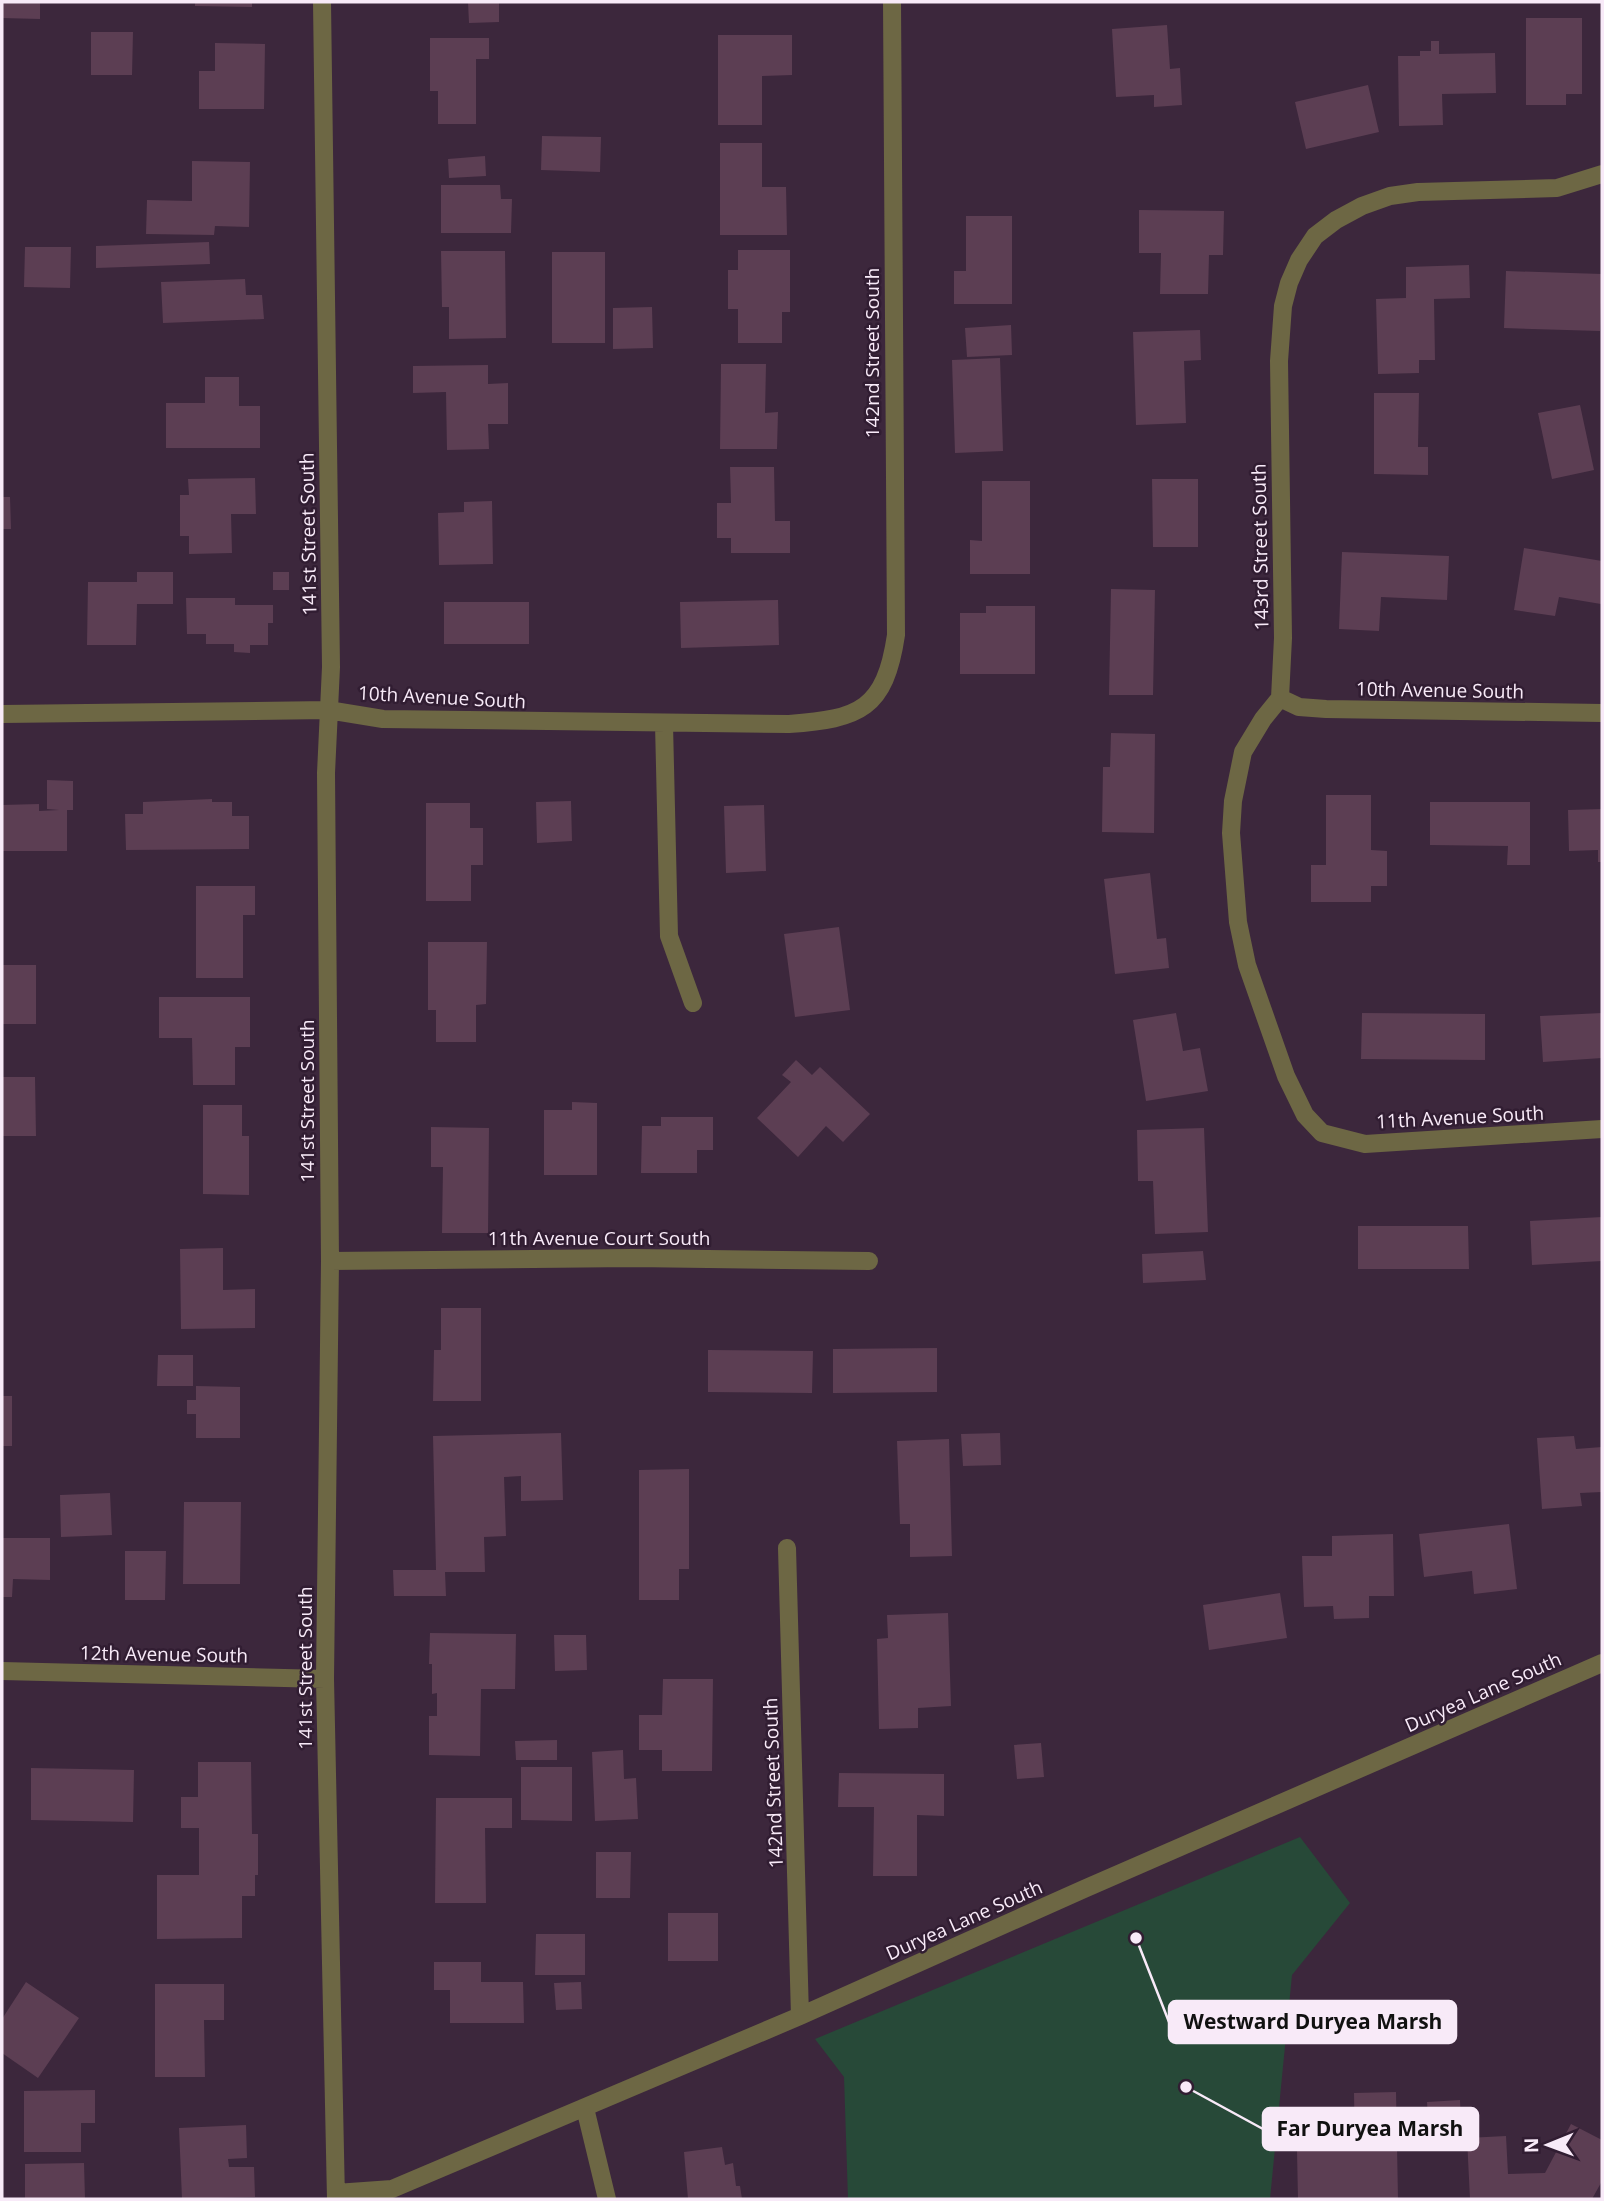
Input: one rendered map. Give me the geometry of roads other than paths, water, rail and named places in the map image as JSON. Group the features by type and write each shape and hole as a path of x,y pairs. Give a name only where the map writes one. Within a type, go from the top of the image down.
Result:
{"street":[{"name":"141st Street South","path":"322,2 331,667 326,773 330,1261 325,1679 336,2196"},
{"name":"142nd Street South","path":"873,698 882,687 892,661 896,635 892,2"},
{"name":"143rd Street South","path":"1280,698 1283,638 1279,361 1283,306 1299,260 1315,236 1336,219 1390,196 1418,192 1557,188 1602,174"},
{"name":"10th Avenue South","path":"2,714 328,710 383,719 789,724 822,722 854,713 873,698"},
{"name":"10th Avenue South","path":"1280,698 1299,707 1326,709 1602,713"},
{"name":"11th Avenue South","path":"1280,698 1263,719 1243,752 1233,801 1230,833 1238,922 1247,965 1286,1076 1305,1115 1322,1133 1365,1144 1602,1129"},
{"path":"664,724 670,936 693,1003"},
{"name":"11th Avenue Court South","path":"330,1261 633,1258 869,1261"},
{"name":"142nd Street South","path":"787,1548 800,2016"},
{"name":"Duryea Lane South","path":"336,2196 392,2189 585,2108 1602,1663"},
{"name":"12th Avenue South","path":"2,1671 325,1679"},
{"path":"585,2108 607,2199"}],"place":[{"name":"Westward Duryea Marsh","path":"1136,1938"},
{"name":"Far Duryea Marsh","path":"1186,2087"}]}
